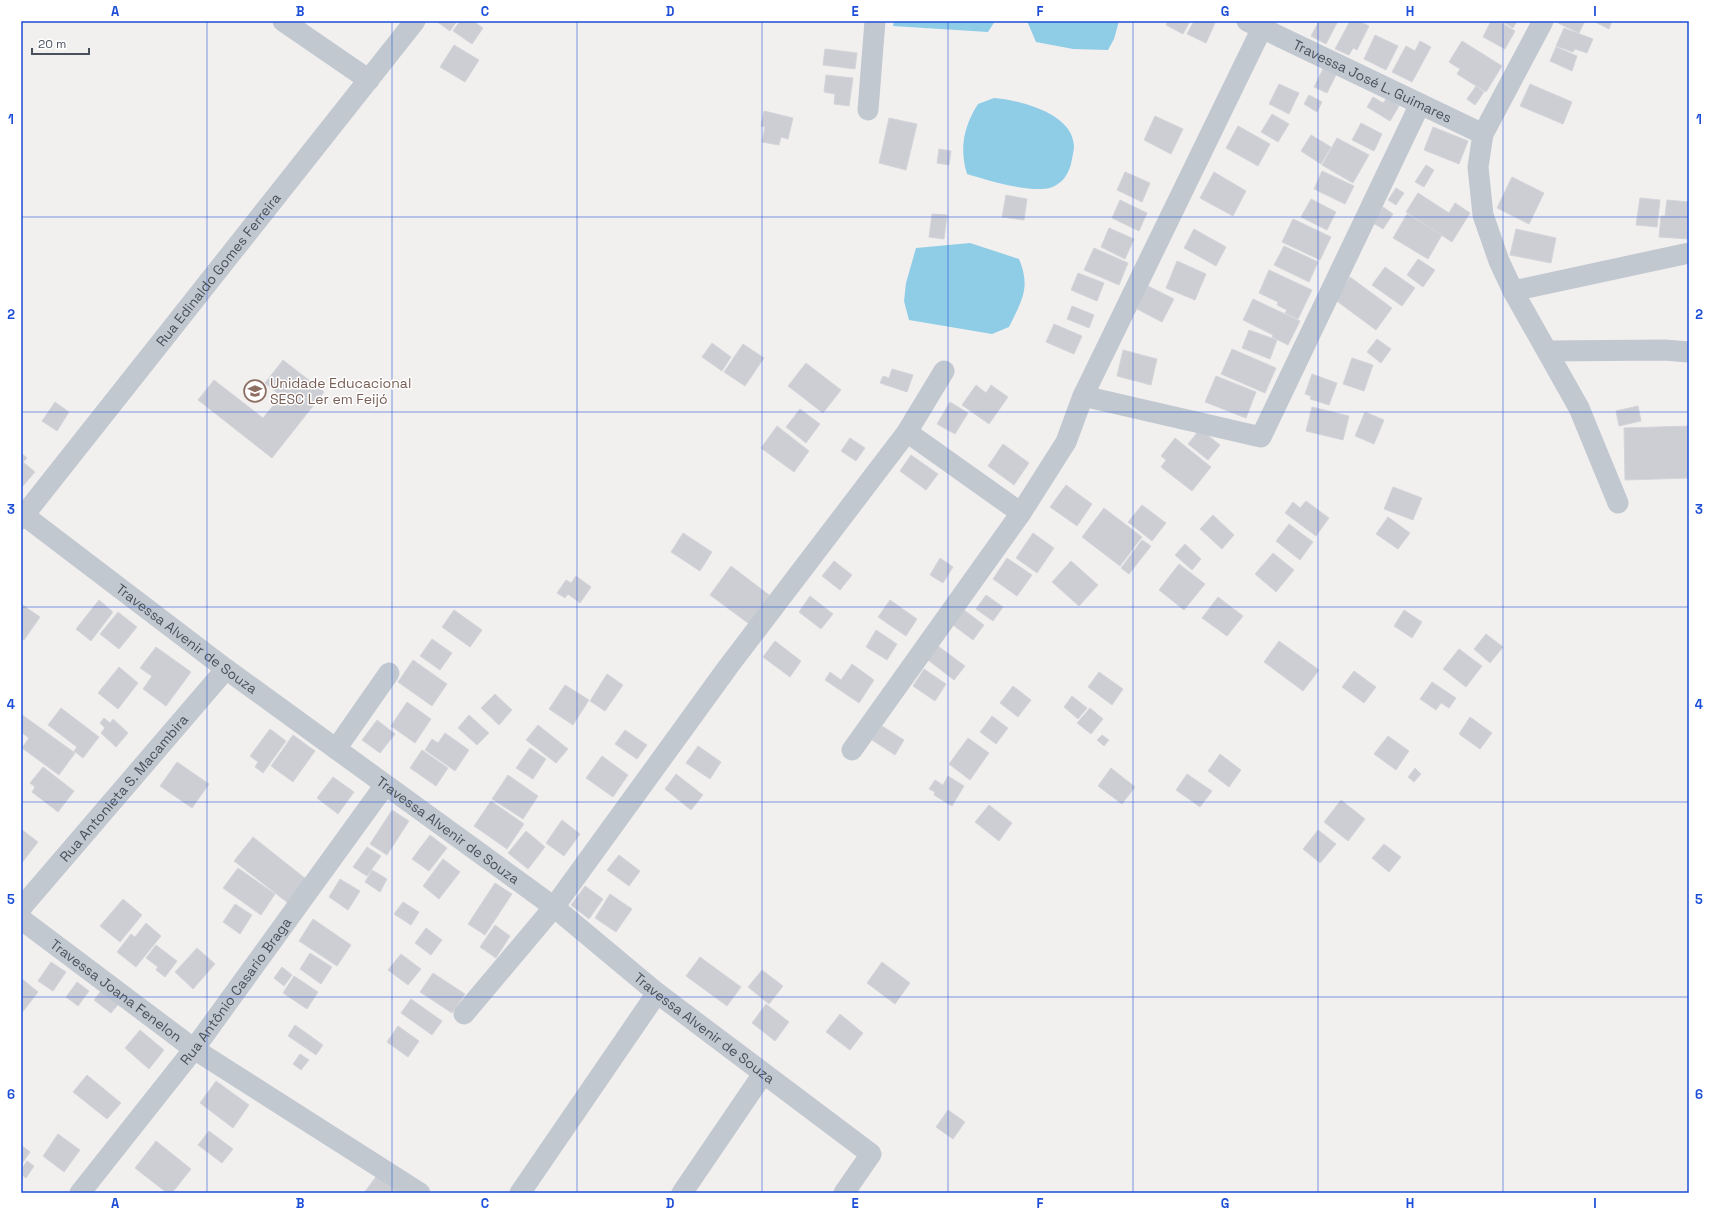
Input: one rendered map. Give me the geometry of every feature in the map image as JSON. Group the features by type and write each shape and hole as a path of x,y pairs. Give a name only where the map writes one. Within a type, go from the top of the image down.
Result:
{"street":[{"path":"283,21 369,80"},
{"name":"Rua Edinaldo Gomes Ferreira","path":"22,516 415,21"},
{"path":"868,110 875,21"},
{"path":"1543,21 1483,134 1478,166 1483,215 1499,261 1513,291 1579,408 1618,503"},
{"path":"852,750 1021,513 1066,442 1083,396 1254,24"},
{"name":"Travessa José L. Guimares","path":"1254,24 1483,134"},
{"path":"1083,396 1261,437 1420,104"},
{"path":"1513,291 1689,253"},
{"path":"1547,351 1664,350 1689,352"},
{"path":"464,1014 554,907 728,667 907,432 944,371"},
{"path":"907,432 1021,513"},
{"name":"Travessa Alvenir de Souza","path":"22,516 226,669 554,907 658,992 871,1154 844,1193"},
{"name":"Rua Antonieta S. Macambira","path":"21,908 226,669"},
{"path":"336,749 389,673"},
{"name":"Rua Antônio Casario Braga","path":"80,1193 194,1049 385,785"},
{"name":"Travessa Joana Fenelon","path":"21,919 194,1049 272,1100 363,1155 420,1193"},
{"path":"520,1193 658,992"},
{"path":"682,1193 764,1074"}],"water":[{"path":"894,21 995,21 988,32 893,26"},
{"path":"1027,21 1119,21 1114,39 1108,50 1073,49 1036,42"},
{"path":"994,98 1030,105 1043,110 1065,125 1071,135 1074,148 1068,172 1064,179 1058,184 1050,188 1031,189 1008,185 967,174 963,155 966,129 978,104"},
{"path":"970,243 1019,259 1023,269 1025,286 1018,309 1009,327 992,334 909,320 904,301 906,283 916,248"}],"building":[{"path":"436,21 457,21 450,31"},
{"path":"460,21 473,21 483,28 472,44 453,31"},
{"path":"1168,21 1190,21 1183,34 1166,25"},
{"path":"1194,21 1211,21 1215,23 1206,43 1187,34"},
{"path":"1319,21 1338,21 1326,44 1311,36"},
{"path":"1350,21 1359,21 1369,26 1357,50 1353,48 1349,55 1335,49"},
{"path":"1491,21 1498,21 1515,31 1505,49 1483,37"},
{"path":"1501,21 1517,21 1513,28"},
{"path":"1559,21 1585,21 1579,33 1558,23"},
{"path":"1593,21 1612,21 1609,29"},
{"path":"1564,28 1593,39 1587,53 1575,49 1573,52 1556,46"},
{"path":"1375,35 1398,46 1386,70 1364,59"},
{"path":"1420,41 1431,47 1412,82 1392,72 1406,46 1415,51"},
{"path":"1462,41 1502,66 1486,92 1457,74 1460,69 1449,62"},
{"path":"454,45 479,60 465,82 440,67"},
{"path":"1556,47 1577,56 1572,71 1550,61"},
{"path":"825,49 857,53 855,69 823,65"},
{"path":"1323,69 1336,75 1327,93 1314,87"},
{"path":"826,75 853,78 849,106 834,104 835,94 824,92"},
{"path":"1279,84 1299,93 1289,114 1269,104"},
{"path":"1530,84 1572,102 1563,124 1520,106"},
{"path":"1476,86 1484,92 1475,105 1467,99"},
{"path":"1309,95 1322,102 1317,112 1304,104"},
{"path":"1373,97 1383,103 1387,98 1399,106 1390,121 1367,107"},
{"path":"764,111 793,118 788,139 781,137 779,145 762,142 765,127 761,126"},
{"path":"1272,114 1289,124 1278,142 1261,132"},
{"path":"1155,116 1183,129 1171,154 1144,140"},
{"path":"889,118 917,124 906,170 879,163"},
{"path":"1361,123 1382,134 1374,151 1352,140"},
{"path":"1238,126 1270,144 1258,166 1226,148"},
{"path":"1433,127 1468,141 1459,164 1424,150"},
{"path":"1311,135 1331,147 1321,164 1301,151"},
{"path":"1337,138 1369,155 1353,183 1322,165"},
{"path":"939,149 951,151 949,165 937,163"},
{"path":"1426,165 1434,170 1424,187 1415,182"},
{"path":"1322,171 1354,186 1345,204 1314,189"},
{"path":"1125,172 1150,183 1142,202 1117,190"},
{"path":"1214,172 1246,191 1233,216 1200,198"},
{"path":"1512,177 1544,193 1529,224 1497,208"},
{"path":"1396,188 1404,193 1396,205 1388,200"},
{"path":"1418,193 1449,213 1455,203 1470,213 1452,242 1406,212"},
{"path":"1006,195 1027,199 1024,220 1002,217"},
{"path":"1640,198 1660,200 1657,227 1636,225"},
{"path":"1311,199 1336,212 1327,230 1301,217"},
{"path":"1120,200 1147,213 1139,231 1112,218"},
{"path":"1667,200 1689,202 1689,239 1659,237 1661,216 1665,216"},
{"path":"1383,207 1393,214 1383,229 1373,223"},
{"path":"932,214 947,215 944,239 929,237"},
{"path":"1407,214 1442,235 1428,259 1393,238"},
{"path":"1293,219 1331,237 1320,260 1282,242"},
{"path":"1109,228 1134,239 1125,259 1101,247"},
{"path":"1194,229 1226,247 1216,266 1184,248"},
{"path":"1516,229 1556,238 1551,263 1510,255"},
{"path":"1284,246 1318,262 1309,282 1274,265"},
{"path":"1094,248 1128,263 1119,285 1084,270"},
{"path":"1418,259 1435,270 1423,287 1407,275"},
{"path":"1177,261 1206,274 1195,300 1166,288"},
{"path":"1385,267 1415,288 1402,306 1372,285"},
{"path":"1269,270 1312,290 1298,319 1285,313 1287,310 1277,305 1278,302 1259,293"},
{"path":"1078,273 1104,283 1097,301 1071,290"},
{"path":"1350,277 1392,308 1376,330 1334,299"},
{"path":"1148,286 1174,299 1162,322 1137,309"},
{"path":"1253,299 1300,321 1288,345 1272,337 1273,335 1243,320"},
{"path":"1072,306 1094,315 1089,328 1067,319"},
{"path":"1054,324 1082,336 1074,354 1046,342"},
{"path":"1249,330 1277,340 1270,359 1242,348"},
{"path":"1377,339 1391,349 1381,363 1367,352"},
{"path":"712,343 731,357 722,371 702,357"},
{"path":"743,344 764,358 745,386 724,372"},
{"path":"1232,349 1276,368 1265,393 1221,374"},
{"path":"1123,350 1157,359 1151,385 1117,376"},
{"path":"1352,358 1373,365 1364,391 1343,384"},
{"path":"283,360 324,392 272,458 198,400 214,380 263,418 281,396 265,383"},
{"path":"806,363 841,390 823,413 788,386"},
{"path":"892,369 913,375 907,392 880,383 883,376 889,378"},
{"path":"1312,374 1337,383 1329,405 1310,399 1311,396 1305,394"},
{"path":"1216,376 1256,392 1246,418 1205,402"},
{"path":"976,385 986,393 991,385 1008,397 989,424 962,405"},
{"path":"55,402 69,412 57,431 42,421"},
{"path":"950,402 968,413 955,434 937,424"},
{"path":"1638,406 1641,421 1619,426 1616,411"},
{"path":"1312,407 1349,416 1343,440 1306,431"},
{"path":"800,409 820,424 806,443 786,427"},
{"path":"1365,412 1384,420 1374,444 1355,436"},
{"path":"777,426 809,451 794,472 761,448"},
{"path":"1689,426 1689,478 1625,480 1624,428"},
{"path":"1200,429 1220,445 1208,460 1188,444"},
{"path":"850,438 865,448 856,461 841,451"},
{"path":"1175,438 1211,467 1192,491 1161,467 1166,460 1161,456"},
{"path":"1003,444 1029,463 1014,485 988,466"},
{"path":"21,453 27,458 23,462 35,472 22,487"},
{"path":"911,455 938,474 926,490 900,471"},
{"path":"1066,485 1092,504 1077,526 1050,507"},
{"path":"1393,487 1422,498 1413,520 1384,509"},
{"path":"1306,501 1329,518 1316,536 1285,513 1293,502 1300,508"},
{"path":"1142,505 1166,523 1152,541 1128,522"},
{"path":"1104,508 1142,537 1120,566 1082,537"},
{"path":"1213,515 1234,535 1222,549 1200,529"},
{"path":"1388,517 1410,533 1398,549 1376,534"},
{"path":"1289,524 1313,542 1300,560 1276,541"},
{"path":"683,533 712,552 700,571 671,552"},
{"path":"1033,533 1054,548 1037,573 1016,558"},
{"path":"1142,540 1151,546 1129,574 1121,568"},
{"path":"1185,544 1201,559 1192,570 1175,555"},
{"path":"1273,553 1294,570 1276,592 1255,574"},
{"path":"940,558 953,567 943,583 930,575"},
{"path":"1007,558 1032,575 1017,596 993,579"},
{"path":"834,561 852,575 840,590 822,576"},
{"path":"1071,561 1098,585 1079,606 1052,582"},
{"path":"1179,564 1205,584 1184,610 1159,590"},
{"path":"731,566 773,598 752,626 710,595"},
{"path":"576,576 591,587 580,603 568,594 565,598 557,593 566,580 571,583"},
{"path":"986,595 1003,607 993,621 976,609"},
{"path":"810,596 833,614 821,629 799,612"},
{"path":"1218,597 1243,616 1227,636 1202,618"},
{"path":"99,600 113,612 91,641 76,629"},
{"path":"890,600 917,619 906,636 878,617"},
{"path":"21,604 40,617 24,640 21,638"},
{"path":"454,610 482,630 470,647 442,627"},
{"path":"964,610 984,625 973,640 953,625"},
{"path":"1404,610 1422,622 1412,638 1394,626"},
{"path":"118,612 137,627 119,649 100,634"},
{"path":"876,630 897,644 887,660 866,647"},
{"path":"1486,634 1503,647 1490,663 1474,649"},
{"path":"432,639 452,653 440,670 420,656"},
{"path":"775,641 801,661 790,677 763,657"},
{"path":"1279,641 1319,670 1303,691 1264,662"},
{"path":"938,646 965,666 954,680 928,660"},
{"path":"156,647 191,672 166,706 143,689 152,676 140,668"},
{"path":"1459,649 1482,666 1466,687 1443,669"},
{"path":"413,660 447,684 432,706 398,682"},
{"path":"852,664 874,680 859,703 825,680 830,672 841,680"},
{"path":"119,667 138,683 118,709 98,693"},
{"path":"924,669 946,684 935,701 913,686"},
{"path":"1354,671 1376,687 1364,703 1342,687"},
{"path":"1099,672 1123,689 1112,705 1088,687"},
{"path":"607,674 623,685 605,711 590,701"},
{"path":"1432,682 1456,698 1449,708 1441,703 1436,710 1420,699"},
{"path":"565,685 589,700 573,725 549,709"},
{"path":"1013,686 1031,700 1018,717 1000,703"},
{"path":"495,694 512,710 499,725 481,708"},
{"path":"1072,696 1087,708 1078,719 1064,707"},
{"path":"407,702 431,719 415,743 391,726"},
{"path":"61,708 99,737 83,758 74,751 77,747 48,725"},
{"path":"1090,708 1103,719 1091,734 1077,723"},
{"path":"21,714 75,753 59,775 22,748 29,738 21,732"},
{"path":"469,715 489,733 477,745 458,728"},
{"path":"992,716 1008,728 996,744 980,732"},
{"path":"1470,717 1492,733 1480,749 1459,734"},
{"path":"104,718 110,723 113,719 128,733 116,747 101,733 105,728 100,723"},
{"path":"377,720 395,734 380,753 362,740"},
{"path":"538,725 568,749 556,763 526,740"},
{"path":"882,726 904,740 895,755 872,740"},
{"path":"270,729 286,741 263,773 255,767 258,762 250,756"},
{"path":"625,730 647,745 637,759 615,744"},
{"path":"445,733 469,750 455,771 425,750 432,739 438,743"},
{"path":"293,735 315,751 293,782 271,766"},
{"path":"1102,735 1109,740 1104,746 1097,740"},
{"path":"1388,736 1409,751 1396,770 1374,754"},
{"path":"968,738 989,753 970,780 949,764"},
{"path":"698,746 721,762 710,779 686,763"},
{"path":"530,748 546,759 533,779 516,768"},
{"path":"422,750 448,768 436,786 410,768"},
{"path":"1220,754 1241,770 1229,787 1208,771"},
{"path":"602,756 628,775 613,797 586,778"},
{"path":"177,762 209,784 192,808 160,786"},
{"path":"43,767 74,791 58,812 32,792 35,787 30,783"},
{"path":"1111,768 1135,787 1122,804 1098,786"},
{"path":"1415,768 1421,774 1414,782 1408,777"},
{"path":"676,774 703,795 691,810 665,789"},
{"path":"1187,774 1212,791 1200,807 1176,790"},
{"path":"508,775 538,796 523,819 492,799"},
{"path":"948,776 964,786 952,806 934,795 935,792 929,789 935,780 943,785"},
{"path":"333,777 354,792 338,814 317,798"},
{"path":"1341,800 1365,819 1348,841 1324,822"},
{"path":"491,801 524,824 507,849 474,826"},
{"path":"989,805 1012,823 999,841 975,822"},
{"path":"392,810 409,821 387,855 370,844"},
{"path":"562,820 580,834 564,856 546,843"},
{"path":"21,829 38,842 21,864"},
{"path":"1318,830 1336,844 1320,863 1303,849"},
{"path":"526,831 545,847 528,869 508,853"},
{"path":"430,835 447,848 429,871 412,859"},
{"path":"253,837 306,879 288,903 234,861"},
{"path":"1384,844 1401,857 1389,872 1372,858"},
{"path":"367,847 381,856 367,876 353,867"},
{"path":"619,855 640,871 629,886 607,870"},
{"path":"443,859 460,872 439,899 423,886"},
{"path":"238,868 275,894 261,915 223,888"},
{"path":"372,870 387,879 380,892 365,882"},
{"path":"340,879 360,891 348,910 329,897"},
{"path":"495,883 512,894 485,935 468,924"},
{"path":"585,886 603,899 589,919 571,905"},
{"path":"610,894 632,909 616,932 595,918"},
{"path":"123,899 142,915 120,942 100,926"},
{"path":"403,902 419,912 411,925 394,914"},
{"path":"235,904 252,915 240,934 223,922"},
{"path":"313,919 351,945 337,966 299,941"},
{"path":"146,923 161,936 136,967 117,952 131,934 135,937"},
{"path":"495,925 510,936 496,958 480,947"},
{"path":"426,928 442,940 431,955 415,943"},
{"path":"156,945 177,961 165,977 156,970 158,967 146,958"},
{"path":"197,948 215,964 193,989 175,972"},
{"path":"310,953 332,967 321,984 300,969"},
{"path":"401,954 421,969 408,985 388,970"},
{"path":"700,957 741,987 727,1006 686,976"},
{"path":"51,962 66,972 53,991 38,981"},
{"path":"882,962 910,983 895,1004 867,983"},
{"path":"282,967 292,975 284,986 274,978"},
{"path":"762,970 783,986 769,1004 748,987"},
{"path":"433,973 465,994 452,1013 420,992"},
{"path":"294,976 318,992 307,1009 283,993"},
{"path":"21,978 38,992 21,1014"},
{"path":"77,982 89,991 78,1006 66,997"},
{"path":"104,987 121,1001 111,1013 94,1000"},
{"path":"411,999 442,1021 432,1035 401,1013"},
{"path":"766,1004 789,1022 775,1041 752,1023"},
{"path":"840,1014 863,1033 850,1050 826,1032"},
{"path":"295,1025 323,1045 316,1055 288,1036"},
{"path":"398,1026 419,1041 408,1057 387,1042"},
{"path":"140,1030 164,1050 149,1069 125,1048"},
{"path":"300,1054 309,1060 301,1070 293,1064"},
{"path":"87,1075 121,1103 107,1119 73,1092"},
{"path":"216,1081 249,1105 233,1128 200,1103"},
{"path":"948,1110 965,1122 953,1139 936,1127"},
{"path":"209,1131 233,1149 222,1163 198,1145"},
{"path":"58,1134 80,1150 64,1172 43,1156"},
{"path":"156,1141 191,1169 172,1193 167,1193 135,1168"},
{"path":"21,1145 30,1152 21,1165"},
{"path":"27,1161 34,1166 26,1178 21,1174 21,1170"},
{"path":"378,1174 403,1193 364,1193"}],"place":[{"name":"Unidade Educacional SESC Ler em Feijó","path":"255,391"}]}
